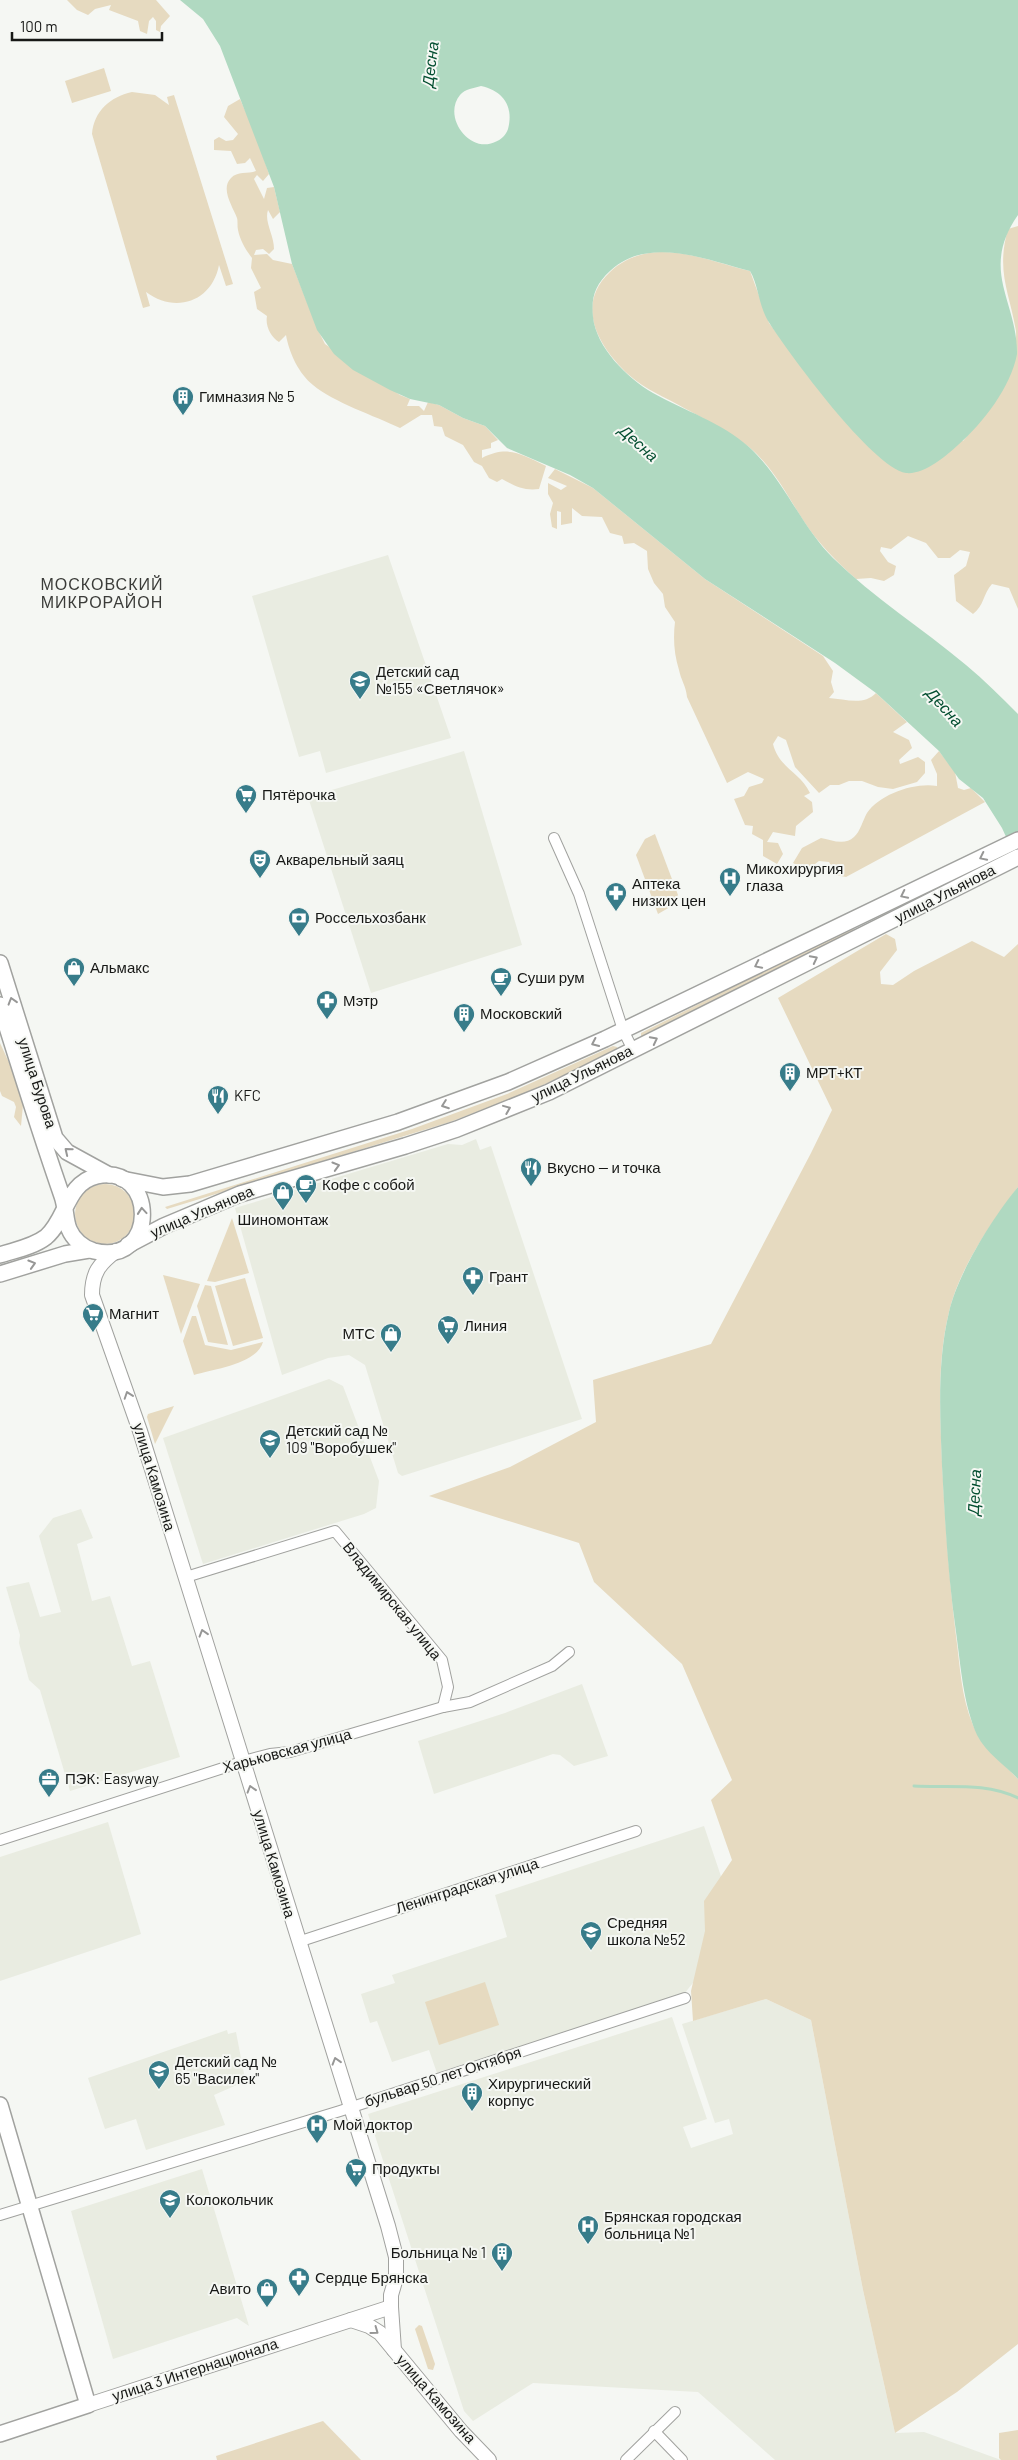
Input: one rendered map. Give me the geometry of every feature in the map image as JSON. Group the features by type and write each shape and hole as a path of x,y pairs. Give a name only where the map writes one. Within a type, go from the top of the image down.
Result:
{"main road":[{"name":"улица Ульянова","path":"116,1177 163,1187 190,1184 392,1124 508,1082 623,1030 1018,840"},
{"name":"улица Ульянова","path":"122,1248 164,1226 240,1194 406,1146 549,1092 1018,857"},
{"name":"улица Бурова","path":"0,963 55,1138 67,1152 116,1177"},
{"name":"улица Бурова","path":"0,1005 66,1208"},
{"path":"0,1255 38,1243 55,1228 70,1196 77,1186 87,1179 98,1175 116,1177 132,1186 140,1197 144,1210 142,1224 137,1236 122,1248 102,1253 89,1250 65,1254 0,1274"},
{"path":"66,1208 66,1220 70,1231 78,1242 89,1250"},
{"path":"0,2105 88,2404"},
{"name":"улица 3 Интернационала","path":"0,2434 88,2404"}],"street":[{"path":"554,838 579,894 623,1030 632,1050"},
{"name":"улица Камозина","path":"122,1248 102,1261 95,1271 92,1295 133,1409 396,2257 396,2278 391,2295 394,2350 461,2431 489,2460"},
{"name":"Владимирская улица","path":"186,1577 335,1531 442,1660 448,1687 443,1707"},
{"name":"Харьковская улица","path":"0,1840 242,1762 270,1754 290,1752 443,1707 470,1702 552,1666 569,1652"},
{"name":"Ленинградская улица","path":"298,1942 636,1831"},
{"name":"бульвар 50 лет Октября","path":"0,2215 350,2108 685,1998"},
{"name":"улица 3 Интернационала","path":"88,2404 391,2307"},
{"path":"351,2320 369,2326 380,2334 394,2350"},
{"path":"626,2460 675,2412"},
{"path":"654,2431 682,2460"}],"shaded area":[{"path":"67,0 156,0 170,16 161,26 160,32 156,30 156,21 153,17 149,21 147,34 140,31 138,21 109,10 111,5 95,9 88,15 77,10"},
{"path":"104,68 111,91 72,103 65,81"},
{"path":"132,92 155,95 169,105 167,97 174,95 233,284 226,286 219,265 215,278 209,288 191,301 169,302 157,299 146,292 150,306 143,308 92,134 96,118 105,106 117,97"},
{"path":"240,99 256,135 269,174 263,181 257,175 254,179 264,199 267,188 274,187 280,212 273,219 268,210 267,215 274,249 269,254 263,249 256,250 254,255 267,254 273,260 292,264 325,344 400,395 410,399 407,406 419,406 424,411 428,402 439,405 463,418 485,426 498,440 491,443 491,448 482,450 482,458 499,452 507,452 522,455 546,466 539,489 524,489 502,479 497,482 489,478 482,466 474,462 463,445 445,436 442,427 434,426 432,415 421,415 400,428 321,391 299,369 292,356 286,335 279,342 273,337 269,331 267,316 257,309 254,292 261,288 251,268 252,258 240,237 237,218 227,193 228,182 233,176 256,171 250,158 245,163 237,164 231,151 214,150 214,140 219,137 226,141 233,140 238,134 224,117 228,106"},
{"path":"1018,226 1018,609 1009,588 992,584 977,611 973,614 956,601 954,575 966,566 970,552 960,550 950,558 938,558 926,543 908,536 891,549 881,547 880,551 888,562 896,566 894,575 884,581 871,578 856,579 815,536 779,481 749,447 726,431 635,380 608,352 595,326 592,312 594,298 599,285 615,267 634,257 654,252 672,253 695,256 750,271 769,323 825,397 963,441 1000,391 1012,362 1016,331 1005,281 1003,257 1008,229"},
{"path":"555,469 593,488 705,579 823,656 833,671 831,682 834,692 829,698 860,701 876,693 907,722 893,732 909,740 912,748 899,760 900,764 918,757 925,762 925,773 917,782 893,789 878,787 862,781 849,781 839,785 830,785 819,793 795,767 786,740 778,736 773,744 776,752 785,765 806,786 810,793 804,796 812,802 813,812 796,826 795,836 773,832 767,842 778,843 783,854 777,864 763,856 763,840 752,834 753,826 745,825 734,799 744,796 749,787 762,783 764,779 748,772 727,783 687,697 675,652 675,622 665,607 663,594 654,583 648,569 647,551 634,543 624,544 622,536 610,533 602,517 582,516 572,508 572,523 561,525 561,512 557,511 557,529 552,527 550,514 553,503 548,494 548,483 561,490 567,486 548,478"},
{"name":"Детский сад №155 «Светлячок»","path":"388,555 451,738 326,773 320,751 299,757 252,596"},
{"path":"464,751 522,945 371,993 308,797"},
{"path":"939,751 955,772 958,788 964,790 971,788 985,802 846,877 836,875 829,862 819,861 807,870 793,863 802,848 821,838 838,842 850,840 858,832 867,813 873,806 889,795 919,786 937,786 937,774 931,760"},
{"path":"655,834 678,895 670,907 658,914 636,855 645,839"},
{"path":"850,928 855,930 641,1037 641,1033"},
{"path":"886,934 895,939 897,950 880,972 881,984 893,985 914,971 972,941 1004,957 1018,944 1018,1187 968,1262 954,1295 945,1330 940,1405 948,1549 963,1692 973,1725 982,1742 1018,1779 1018,2344 957,2392 895,2433 863,2290 811,2020 766,1999 693,2021 691,1991 705,1931 704,1901 732,1860 711,1800 732,1780 682,1664 594,1582 579,1543 429,1496 510,1467 596,1422 593,1380 711,1344 832,1110 778,998"},
{"path":"0,1043 12,1069 23,1105 21,1126 14,1117 16,1107 14,1102 2,1096 0,1091"},
{"path":"613,1046 617,1047 618,1050 528,1092 450,1122 167,1209 165,1207 412,1129 507,1094"},
{"path":"476,1139 480,1150 491,1146 582,1419 402,1476 398,1473 365,1365 349,1355 328,1358 282,1375 235,1208 448,1144 462,1145"},
{"path":"99,1184 111,1184 122,1189 130,1197 135,1208 133,1226 122,1239 111,1244 99,1244 88,1239 80,1231 75,1220 75,1208 80,1197 88,1189"},
{"path":"232,1218 249,1273 215,1282 207,1281"},
{"path":"163,1275 200,1284 181,1334"},
{"path":"245,1278 263,1338 233,1346 215,1286"},
{"path":"205,1285 211,1286 228,1345 208,1342 197,1306"},
{"path":"192,1316 196,1316 205,1345 231,1350 263,1342 252,1356 244,1361 194,1375 183,1341"},
{"name":"Детский сад № 109 \"Воробушек\"","path":"329,1379 343,1386 379,1481 376,1508 364,1514 203,1564 163,1438"},
{"path":"174,1406 155,1444 147,1417 148,1414"},
{"path":"81,1509 93,1538 77,1544 92,1601 110,1596 132,1666 150,1661 180,1757 70,1791 40,1690 29,1680 19,1643 20,1635 6,1587 29,1582 40,1617 61,1612 39,1536 53,1518"},
{"path":"582,1684 608,1756 574,1766 560,1755 553,1754 434,1794 418,1741 505,1713"},
{"path":"108,1822 141,1934 0,1981 0,1857"},
{"name":"Средняя школа №52","path":"704,1826 728,1897 729,1938 684,1994 437,2073 429,2050 392,2062 377,2021 370,2023 361,1994 395,1983 392,1975 507,1937 495,1895"},
{"path":"485,1982 499,2025 439,2045 425,2002"},
{"path":"766,1999 811,2020 863,2290 895,2433 924,2432 1001,2460 775,2460 698,2392 533,2383 473,2421 464,2411 368,2114 672,2017 707,2119 683,2127 691,2148 733,2134 729,2119 715,2123 682,2024"},
{"name":"Детский сад № 65 \"Василек\"","path":"227,2030 228,2034 236,2032 245,2079 239,2084 214,2095 225,2125 146,2150 136,2119 105,2129 88,2078"},
{"path":"202,2169 249,2326 237,2318 113,2359 71,2211"},
{"path":"419,2325 422,2326 435,2364 433,2370 428,2369 415,2329"},
{"path":"323,2421 361,2460 217,2460 216,2456"},
{"path":"1018,2430 1018,2460 1001,2460 999,2458 999,2433"}],"water":[{"name":"Десна","path":"180,0 1018,0 1018,215 1007,235 1002,253 1001,270 1003,286 1016,335 1017,354 1009,379 995,404 977,426 941,459 920,471 906,473 891,466 873,452 833,408 780,339 766,317 750,271 678,253 642,254 625,260 610,271 601,281 595,292 593,317 595,328 606,350 623,370 643,387 715,424 749,447 772,473 821,545 833,558 881,600 966,665 1018,714 1018,863 1002,828 983,798 959,779 939,751 876,693 835,663 705,579 593,488 570,475 507,448 485,426 463,418 439,405 410,399 390,390 353,370 334,354 317,330 292,264 274,187 220,46 203,19","holes":["481,86 489,88 501,96 508,107 508,129 503,137 497,141 486,144 476,143 461,131 454,113 455,104 460,95 470,89"]},
{"name":"Десна","path":"1018,1187 1018,1779 990,1753 977,1735 966,1698 961,1672 949,1570 940,1408 941,1369 945,1331 949,1312 960,1280 977,1246"}],"waterway":[{"path":"914,1786 980,1788 1006,1793 1018,1798"}],"place":[{"name":"Гимназия № 5","path":"183,416"},
{"name":"Детский сад №155 «Светлячок»","path":"360,700"},
{"name":"Пятёрочка","path":"246,814"},
{"name":"Акварельный заяц","path":"260,879"},
{"name":"Микохирургия глаза","path":"730,897"},
{"name":"Аптека низких цен","path":"616,912"},
{"name":"Россельхозбанк","path":"299,937"},
{"name":"Альмакс","path":"74,987"},
{"name":"Суши рум","path":"501,997"},
{"name":"Мэтр","path":"327,1020"},
{"name":"Московский","path":"464,1033"},
{"name":"МРТ+КТ","path":"790,1092"},
{"name":"KFC","path":"218,1115"},
{"name":"Вкусно — и точка","path":"531,1187"},
{"name":"Кофе с собой","path":"306,1204"},
{"name":"Шиномонтаж","path":"283,1211"},
{"name":"Грант","path":"473,1296"},
{"name":"Магнит","path":"93,1333"},
{"name":"Линия","path":"448,1345"},
{"name":"МТС","path":"391,1353"},
{"name":"Детский сад № 109 \"Воробушек\"","path":"270,1459"},
{"name":"ПЭК: Easyway","path":"49,1798"},
{"name":"Средняя школа №52","path":"591,1951"},
{"name":"Детский сад № 65 \"Василек\"","path":"159,2090"},
{"name":"Хирургический корпус","path":"472,2112"},
{"name":"Мой доктор","path":"317,2144"},
{"name":"Продукты","path":"356,2188"},
{"name":"Колокольчик","path":"170,2219"},
{"name":"Брянская городская больница №1","path":"588,2245"},
{"name":"Больница № 1","path":"502,2272"},
{"name":"Сердце Брянска","path":"299,2297"},
{"name":"Авито","path":"267,2308"}],"district":[{"name":"МОСКОВСКИЙ МИКРОРАЙОН","path":"102,593"}]}
